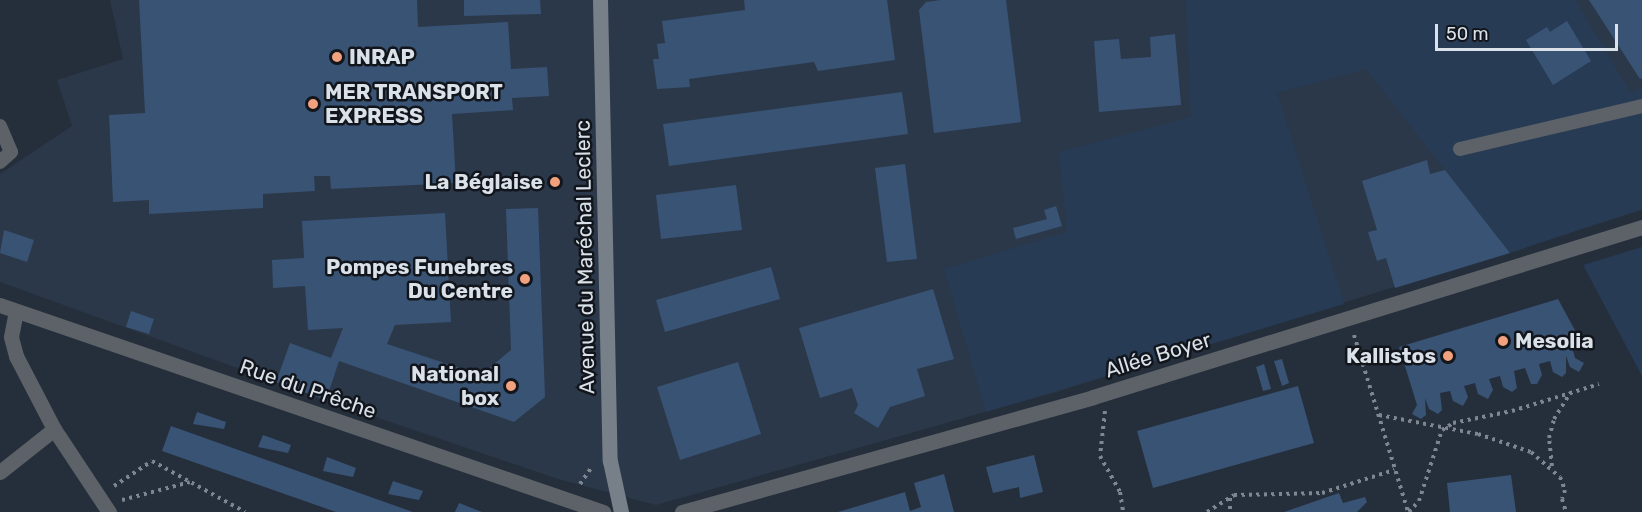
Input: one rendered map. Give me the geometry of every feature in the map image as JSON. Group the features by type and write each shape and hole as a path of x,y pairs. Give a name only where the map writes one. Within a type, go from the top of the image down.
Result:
{"street":[{"name":"Avenue du Maréchal Leclerc","path":"600,0 610,461 621,512"},
{"name":"Allée Boyer","path":"682,512 1102,394 1642,226"},
{"name":"Rue du Prêche","path":"0,305 603,512"},
{"path":"16,311 11,337 16,356 54,429 104,504"},
{"path":"0,472 54,429"}],"lane":[{"path":"1460,149 1642,106"},
{"path":"0,126 11,152 0,162"}],"path":[{"path":"1349,319 1408,512 1419,501 1442,430 1453,423 1599,384"},
{"path":"1566,512 1562,499 1565,490 1552,467 1549,438 1554,419 1570,393"},
{"path":"1102,394 1107,423 1100,456 1120,492 1123,512"},
{"path":"1379,415 1507,443 1531,452 1552,467"},
{"path":"104,504 152,461 245,512"},
{"path":"1207,512 1230,497 1322,493 1394,470"},
{"path":"104,504 191,482"},
{"path":"1230,497 1230,512"}],"shaded area":[{"path":"110,0 1642,0 1642,210 1053,393 656,505 558,479 326,400 0,282 0,174 72,126 57,80 123,59"},
{"path":"1186,0 1575,0 1631,93 1642,87 1642,209 1510,253 1366,69 1277,93 1344,304 986,412 944,269 1067,232 1059,152 1191,117"},
{"path":"1642,247 1642,376 1583,265"}],"building":[{"name":"MER TRANSPORT EXPRESS","path":"139,0 417,0 418,27 508,22 511,69 547,67 549,96 512,98 513,110 452,114 456,183 331,189 330,176 314,176 315,191 263,194 263,208 149,214 149,200 113,202 109,115 145,113"},
{"path":"464,0 540,0 541,14 464,16"},
{"path":"744,0 887,0 895,60 818,71 814,62 689,79 690,87 657,89 653,59 659,59 657,44 665,43 662,21 745,10"},
{"path":"941,0 1006,0 1021,122 934,133 919,10 926,2"},
{"path":"1589,0 1642,0 1642,78 1640,79"},
{"path":"1567,21 1591,61 1553,85 1526,40 1547,27 1550,32"},
{"path":"1175,34 1181,105 1099,112 1094,41 1119,39 1121,59 1151,57 1150,37"},
{"path":"902,92 908,134 669,166 663,124"},
{"path":"1427,160 1430,174 1445,170 1510,253 1395,288 1386,258 1377,261 1368,232 1377,230 1362,181"},
{"path":"905,164 917,259 887,262 875,168"},
{"path":"736,185 742,230 661,239 656,195"},
{"path":"1056,206 1062,226 1016,239 1013,228 1047,219 1044,210"},
{"path":"538,208 545,397 514,422 339,361 326,400 276,382 290,343 331,358 343,328 308,330 305,286 273,288 272,260 304,258 302,221 445,213 451,322 395,325 387,344 481,375 511,350 506,209"},
{"path":"4,230 34,240 27,262 0,253"},
{"path":"771,267 780,299 665,332 656,300"},
{"path":"933,289 954,359 917,369 925,396 890,407 878,428 854,413 858,405 852,388 820,398 799,328"},
{"path":"1558,299 1577,334 1569,336 1575,358 1584,363 1579,372 1570,367 1566,356 1566,373 1562,377 1553,372 1550,361 1539,364 1542,375 1537,384 1531,384 1525,368 1514,371 1517,388 1512,392 1503,387 1500,376 1489,379 1493,390 1488,399 1478,394 1475,383 1464,386 1468,397 1463,406 1453,401 1450,391 1440,393 1442,410 1438,414 1429,409 1425,398 1426,415 1421,419 1412,414 1417,405 1399,347"},
{"path":"131,311 154,319 149,334 126,327"},
{"path":"1282,359 1289,383 1282,386 1274,361"},
{"path":"738,362 761,434 680,460 657,387"},
{"path":"1264,364 1271,389 1263,391 1256,367"},
{"path":"1298,386 1314,443 1153,488 1137,431"},
{"path":"197,412 226,422 224,429 193,424"},
{"path":"171,426 413,512 336,512 162,451"},
{"path":"263,435 291,445 288,453 258,447"},
{"path":"1034,455 1043,492 1020,498 1019,487 993,493 986,467"},
{"path":"327,457 356,468 353,477 323,471"},
{"path":"944,474 954,512 838,512 905,492 910,511 921,507 914,483"},
{"path":"1511,475 1516,512 1450,512 1447,483"},
{"path":"393,481 423,491 419,500 388,494"},
{"path":"1339,493 1343,503 1365,497 1367,502 1357,512 1284,512"},
{"path":"459,503 482,512 455,512"}],"place":[{"name":"INRAP","path":"337,57"},
{"name":"MER TRANSPORT EXPRESS","path":"313,104"},
{"name":"La Béglaise","path":"555,182"},
{"name":"Pompes Funebres Du Centre","path":"525,279"},
{"name":"Mesolia","path":"1503,341"},
{"name":"Kallistos","path":"1448,356"},
{"name":"National box","path":"511,386"}]}
